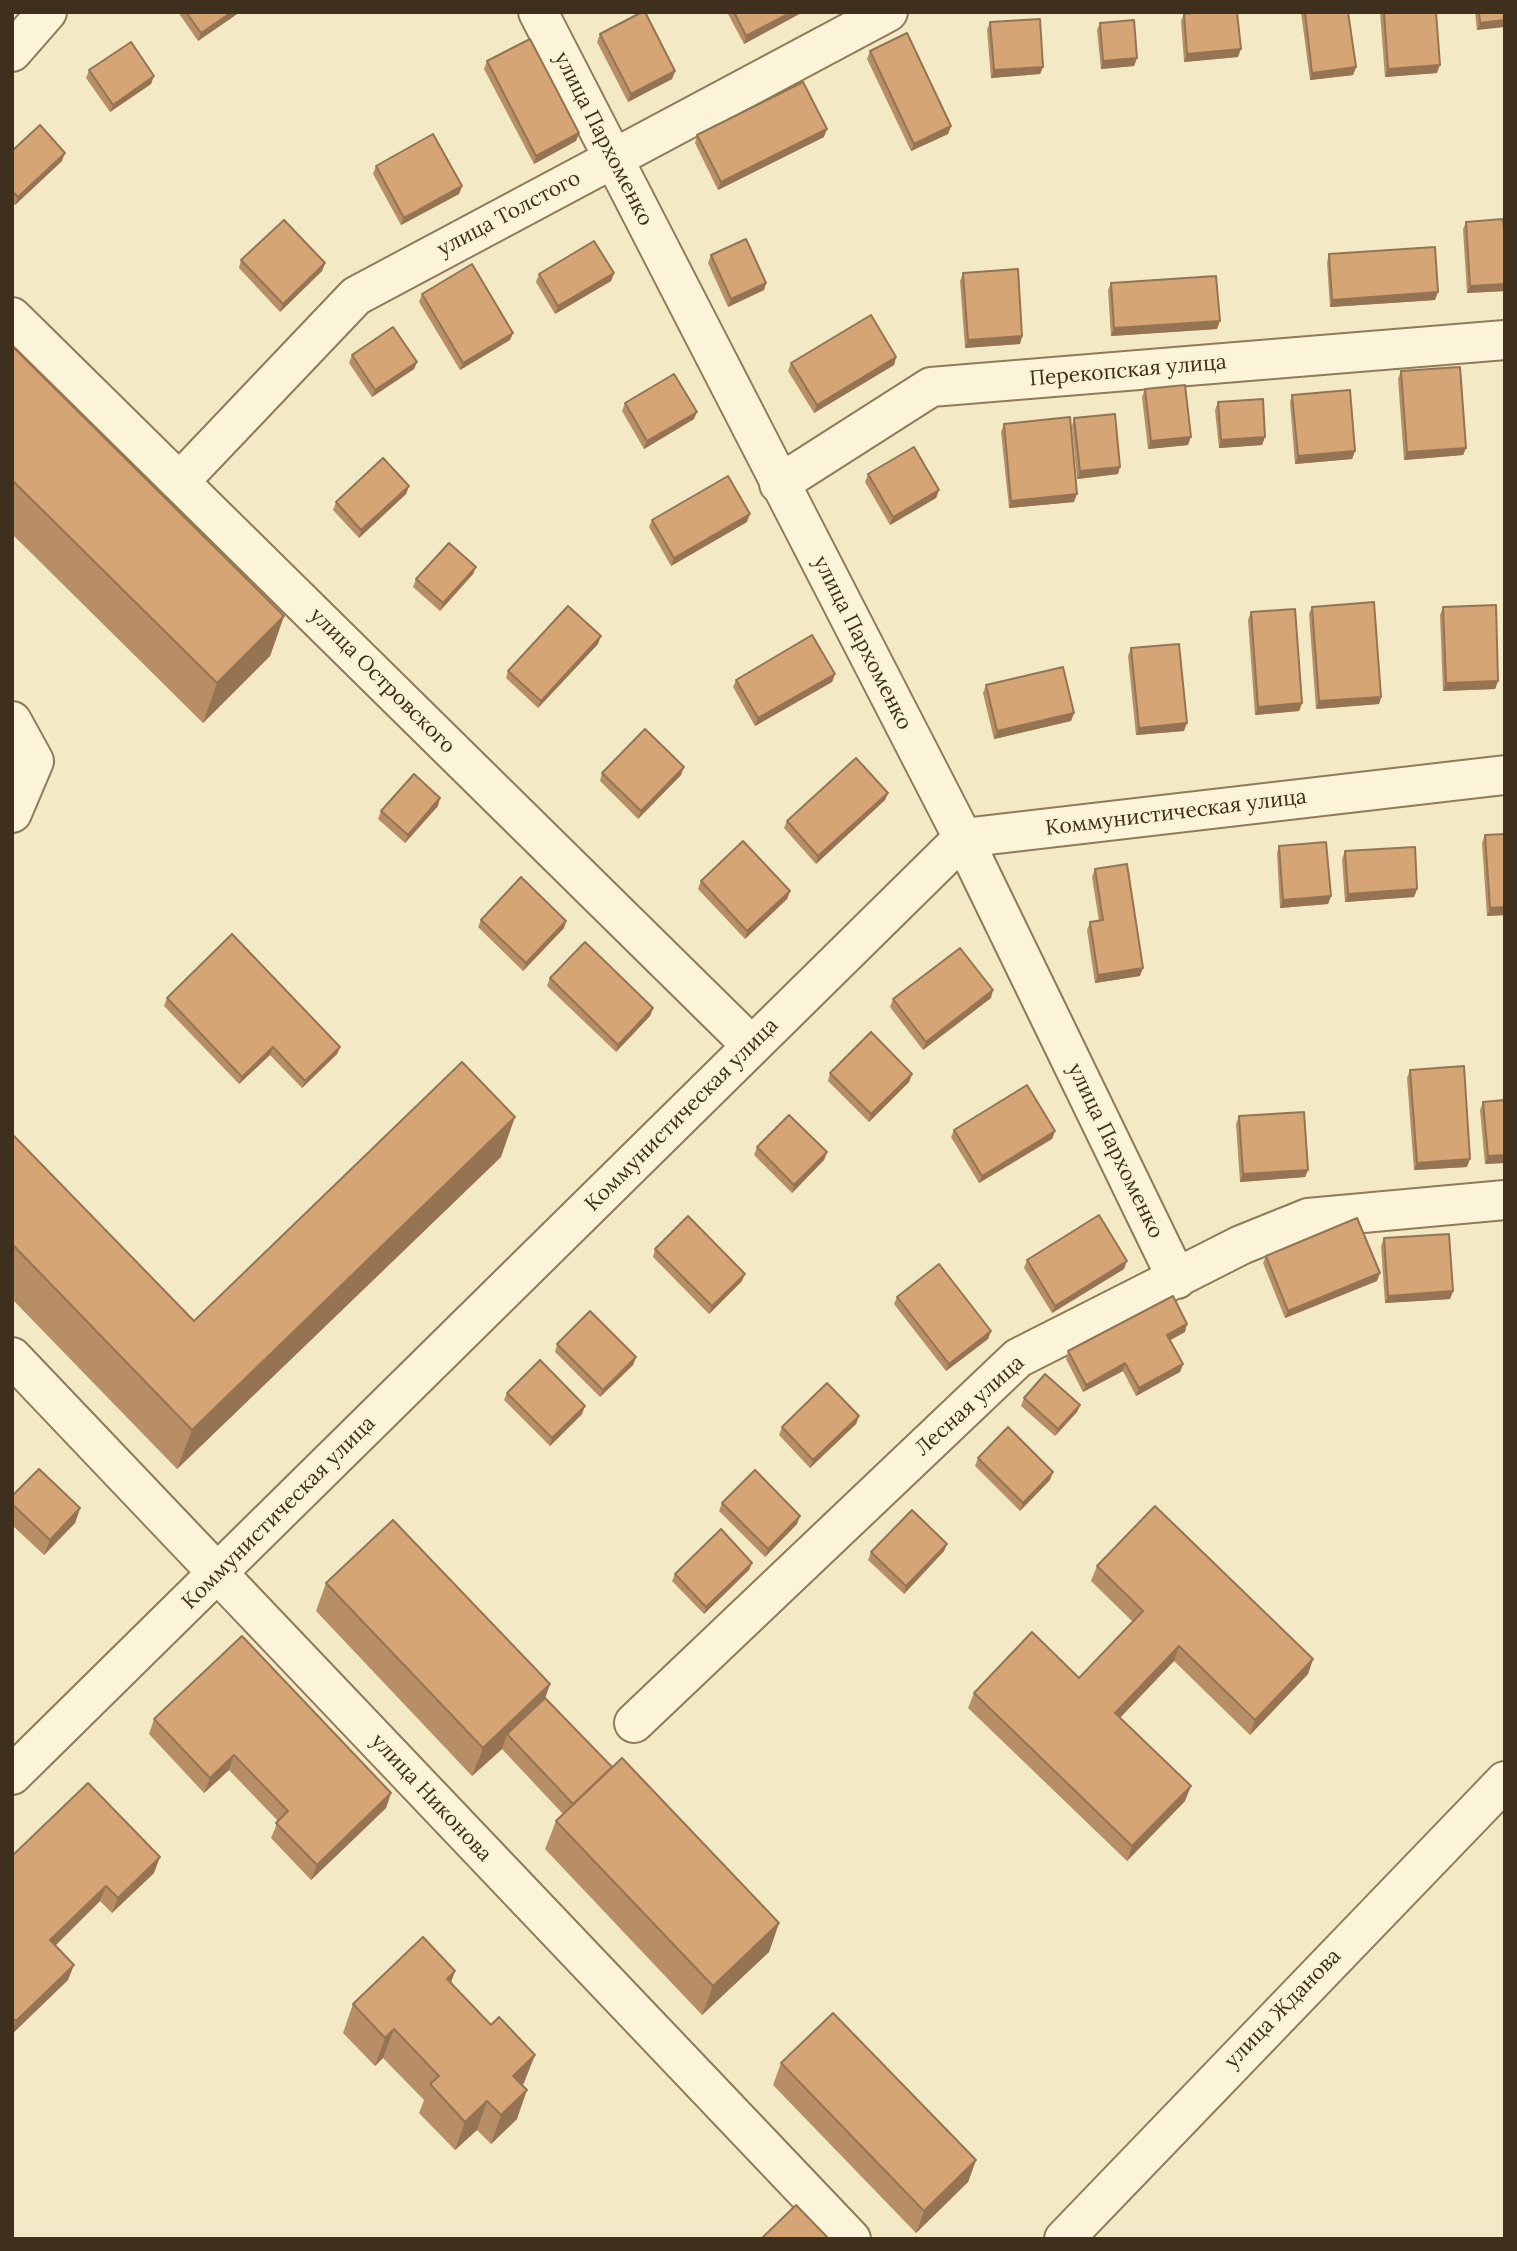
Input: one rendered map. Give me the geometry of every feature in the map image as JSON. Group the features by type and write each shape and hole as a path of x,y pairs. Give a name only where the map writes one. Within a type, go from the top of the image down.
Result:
{"street":[{"path":"12,52 47,12"},
{"name":"улица Пархоменко","path":"538,12 963,838 1177,1279"},
{"name":"улица Толстого","path":"180,481 356,296 888,12"},
{"name":"улица Островского","path":"12,317 752,1045"},
{"name":"Перекопская улица","path":"779,484 931,387 1505,340"},
{"path":"12,721 34,761 12,813"},
{"name":"Коммунистическая улица","path":"12,1775 963,838 1505,775"},
{"name":"Лесная улица","path":"634,1723 1018,1358 1241,1245 1308,1219 1505,1200"},
{"name":"улица Никонова","path":"12,1357 851,2239"},
{"name":"улица Жданова","path":"1063,2239 1505,1781"}],"building":[{"path":"186,12 232,12 201,33"},
{"path":"645,12 675,71 631,94 600,34"},
{"path":"734,12 792,12 746,36"},
{"path":"1237,12 1241,49 1187,54 1184,14"},
{"path":"1305,12 1348,12 1356,67 1312,73"},
{"path":"1384,12 1436,12 1440,65 1388,69"},
{"path":"1479,12 1505,12 1505,20 1480,23"},
{"path":"1040,19 1043,67 994,70 990,22"},
{"path":"1134,20 1137,58 1103,61 1100,23"},
{"path":"907,33 951,126 914,144 870,51"},
{"path":"530,39 579,133 536,156 487,61"},
{"path":"131,42 154,76 113,105 89,70"},
{"path":"803,82 827,129 721,182 697,135"},
{"path":"40,125 65,153 18,197 12,191 12,151"},
{"path":"433,134 462,186 404,218 376,166"},
{"path":"1503,219 1505,284 1470,286 1466,222"},
{"path":"284,220 325,263 283,304 241,260"},
{"path":"746,239 766,283 731,299 711,255"},
{"path":"594,241 614,273 558,306 539,274"},
{"path":"1435,247 1438,292 1332,300 1329,254"},
{"path":"472,264 513,333 463,363 422,294"},
{"path":"1018,269 1022,336 968,340 963,273"},
{"path":"1216,276 1220,321 1114,328 1111,283"},
{"path":"871,315 896,357 817,405 791,363"},
{"path":"393,327 417,362 375,390 352,355"},
{"path":"12,346 284,616 217,683 12,480"},
{"path":"1460,367 1466,448 1407,452 1401,371"},
{"path":"674,374 697,412 647,441 625,403"},
{"path":"1185,385 1191,437 1151,441 1145,389"},
{"path":"1350,390 1355,451 1298,456 1292,395"},
{"path":"1263,399 1265,437 1221,440 1218,402"},
{"path":"1115,414 1120,467 1080,471 1074,418"},
{"path":"1070,417 1077,494 1011,501 1004,424"},
{"path":"914,447 939,490 893,517 868,474"},
{"path":"383,458 409,486 361,530 336,502"},
{"path":"728,476 750,514 674,558 652,520"},
{"path":"449,543 476,567 443,603 416,579"},
{"path":"1374,602 1381,697 1319,701 1312,607"},
{"path":"1496,605 1498,681 1446,683 1443,607"},
{"path":"568,606 601,636 541,701 508,671"},
{"path":"1295,609 1302,703 1258,707 1251,612"},
{"path":"812,635 835,674 758,718 736,680"},
{"path":"1179,644 1187,723 1139,728 1131,648"},
{"path":"1063,667 1074,713 997,731 986,685"},
{"path":"645,729 684,767 641,811 602,773"},
{"path":"856,758 888,793 818,856 787,821"},
{"path":"414,774 440,798 408,835 381,811"},
{"path":"1505,834 1505,907 1490,908 1485,835"},
{"path":"743,841 790,891 747,931 701,881"},
{"path":"1326,842 1331,896 1283,900 1279,846"},
{"path":"1415,847 1417,889 1348,894 1345,851"},
{"path":"1127,864 1143,968 1098,975 1090,922 1103,920 1095,869"},
{"path":"521,877 566,921 526,963 481,920"},
{"path":"232,934 340,1047 305,1081 273,1047 242,1077 167,998"},
{"path":"585,942 653,1008 618,1045 550,978"},
{"path":"960,948 993,990 926,1042 893,999"},
{"path":"871,1032 912,1074 871,1114 830,1073"},
{"path":"462,1062 515,1117 192,1430 12,1244 12,1134 194,1321"},
{"path":"1464,1066 1470,1159 1417,1163 1410,1070"},
{"path":"1027,1085 1055,1131 982,1176 954,1130"},
{"path":"1505,1100 1505,1155 1488,1156 1483,1102"},
{"path":"1304,1112 1308,1170 1243,1174 1239,1116"},
{"path":"789,1115 827,1152 794,1185 757,1147"},
{"path":"1099,1215 1127,1261 1055,1306 1027,1260"},
{"path":"688,1216 745,1274 712,1306 655,1249"},
{"path":"1357,1218 1380,1273 1288,1311 1266,1256"},
{"path":"1449,1234 1453,1291 1388,1296 1384,1238"},
{"path":"939,1264 991,1331 949,1364 897,1297"},
{"path":"1173,1296 1187,1324 1167,1335 1183,1364 1139,1388 1125,1363 1086,1385 1068,1351"},
{"path":"590,1311 636,1357 603,1390 557,1344"},
{"path":"540,1360 585,1406 552,1438 507,1393"},
{"path":"1045,1374 1080,1405 1058,1429 1024,1398"},
{"path":"827,1383 859,1416 813,1460 782,1427"},
{"path":"1008,1427 1053,1472 1023,1503 978,1458"},
{"path":"39,1469 80,1508 50,1540 12,1504 12,1496"},
{"path":"755,1470 800,1516 768,1549 722,1503"},
{"path":"1155,1506 1313,1659 1255,1720 1179,1646 1115,1713 1191,1786 1132,1846 974,1693 1032,1632 1079,1678 1143,1611 1097,1566"},
{"path":"912,1510 947,1544 906,1586 871,1552"},
{"path":"393,1520 550,1684 483,1748 326,1583"},
{"path":"721,1529 752,1563 706,1607 675,1574"},
{"path":"242,1636 391,1793 317,1865 276,1823 288,1811 234,1755 210,1778 154,1719"},
{"path":"545,1698 612,1767 573,1804 507,1734"},
{"path":"622,1758 779,1923 713,1986 556,1821"},
{"path":"88,1783 160,1857 118,1898 106,1886 50,1940 74,1965 16,2021 12,2018 12,1856"},
{"path":"423,1937 455,1971 447,1979 491,2025 499,2017 535,2055 513,2076 527,2090 501,2115 487,2101 465,2122 430,2084 439,2076 394,2029 385,2038 353,2004"},
{"path":"833,2013 976,2160 924,2211 781,2063"},
{"path":"796,2205 829,2239 761,2239"}]}
